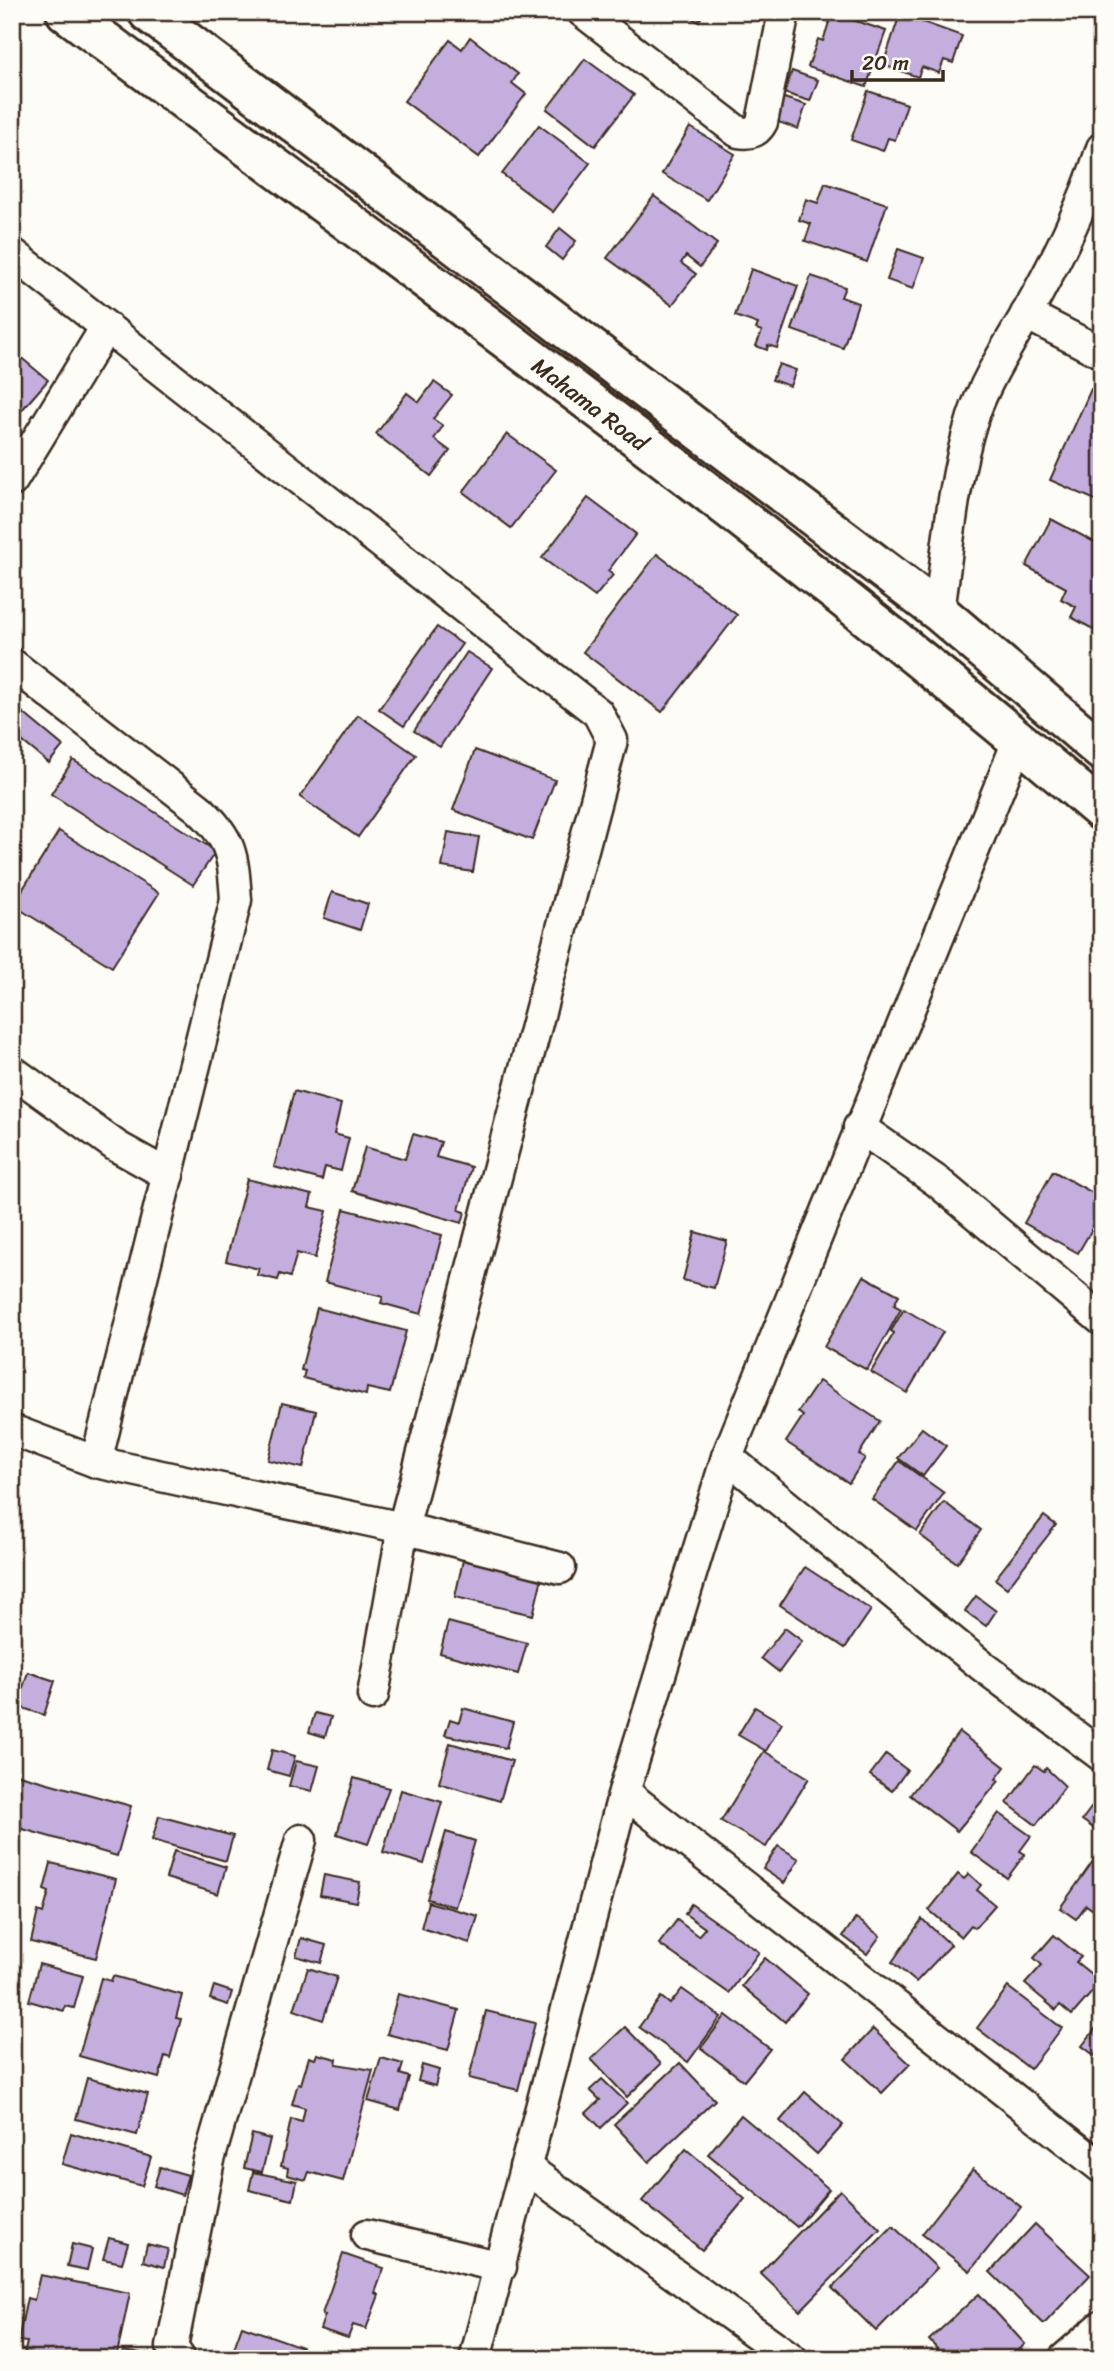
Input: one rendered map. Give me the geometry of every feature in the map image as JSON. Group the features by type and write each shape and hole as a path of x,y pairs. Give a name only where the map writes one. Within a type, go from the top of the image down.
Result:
{"street":[{"name":"Mahama Road","path":"66,12 728,507 1019,740 1102,811"},
{"name":"Mahama Road","path":"148,12 939,612 1102,751"},
{"path":"583,12 738,132 746,134 753,132 762,122 784,12"},
{"path":"939,612 960,473 973,416 1084,203 1102,148"},
{"path":"12,253 598,713 612,740 403,1528 373,1695"},
{"path":"1026,314 1102,353"},
{"path":"12,481 106,327"},
{"path":"12,664 198,808 220,828 232,851 236,900 96,1462"},
{"path":"475,2359 624,1792 727,1457 802,1276 859,1127 1019,740"},
{"path":"12,1071 116,1146 168,1175"},
{"path":"859,1127 938,1182 1102,1320"},
{"path":"12,1430 96,1462 403,1528 560,1568"},
{"path":"727,1457 981,1665 1102,1756"},
{"path":"624,1792 1102,2168"},
{"path":"180,2359 173,2347 209,2160 301,1840"},
{"path":"525,2167 792,2359"},
{"path":"367,2235 501,2267"},
{"path":"1064,2359 1102,2326"}],"building":[{"path":"683,12 705,12 698,22"},
{"path":"832,13 886,31 866,87 808,67 818,39 823,41"},
{"path":"900,14 962,36 953,63 944,60 939,73 922,67 918,77 883,65"},
{"path":"470,37 518,74 512,83 526,94 479,157 404,101 450,40 462,49"},
{"path":"585,59 634,95 595,146 547,109"},
{"path":"792,71 818,80 810,101 784,93"},
{"path":"868,91 907,104 895,140 888,138 883,151 851,140"},
{"path":"781,97 806,105 798,129 773,120"},
{"path":"539,125 590,163 553,212 502,174"},
{"path":"690,127 735,154 707,200 662,174"},
{"path":"825,183 887,204 867,262 805,241 811,224 799,220 806,199 818,203"},
{"path":"654,196 717,244 700,267 686,256 681,263 696,274 672,305 607,258"},
{"path":"560,228 576,241 562,260 546,247"},
{"path":"898,249 924,258 913,289 887,280"},
{"path":"751,269 798,286 777,348 768,345 767,350 756,346 762,331 756,329 758,324 735,316"},
{"path":"811,276 845,287 841,297 858,303 843,348 792,330"},
{"path":"12,350 48,380 21,411 12,403"},
{"path":"779,364 796,370 790,386 772,380"},
{"path":"434,382 452,395 433,419 443,426 434,439 450,451 431,476 376,434 407,393 419,402"},
{"path":"1091,389 1102,394 1102,503 1050,480"},
{"path":"507,434 556,470 511,528 463,492"},
{"path":"588,498 636,534 608,571 613,575 595,597 542,558"},
{"path":"1051,519 1102,546 1102,634 1071,617 1076,607 1061,599 1066,588 1026,566"},
{"path":"657,554 737,615 662,712 583,652"},
{"path":"437,627 462,644 404,726 379,709"},
{"path":"467,652 492,668 440,747 414,731"},
{"path":"22,712 63,746 49,763 12,733 12,725"},
{"path":"358,715 416,755 358,837 300,797"},
{"path":"475,750 555,780 532,840 453,810"},
{"path":"73,760 216,851 193,885 51,794"},
{"path":"59,831 159,893 112,967 13,905"},
{"path":"448,832 479,837 473,872 442,867"},
{"path":"332,892 368,904 360,930 324,918"},
{"path":"294,1091 341,1104 334,1134 349,1138 341,1171 325,1167 322,1180 274,1167"},
{"path":"413,1134 441,1142 436,1157 471,1167 459,1210 465,1212 462,1223 352,1191 365,1147 405,1159"},
{"path":"1053,1171 1102,1198 1102,1212 1078,1253 1024,1223"},
{"path":"247,1179 312,1195 309,1207 327,1211 315,1258 297,1253 290,1277 280,1274 278,1280 257,1275 259,1269 226,1261"},
{"path":"344,1209 442,1235 421,1314 381,1303 383,1297 325,1282"},
{"path":"695,1232 727,1241 714,1288 683,1280"},
{"path":"864,1276 899,1295 894,1305 901,1309 867,1370 824,1347"},
{"path":"317,1308 406,1331 390,1393 367,1388 366,1395 303,1378 305,1371 301,1370"},
{"path":"904,1309 943,1332 907,1393 871,1372 894,1333 891,1331"},
{"path":"819,1381 880,1421 859,1454 865,1458 849,1483 786,1442 803,1416 798,1412"},
{"path":"282,1403 316,1411 303,1468 268,1460"},
{"path":"922,1428 946,1446 923,1476 898,1458"},
{"path":"899,1461 944,1493 917,1531 872,1499"},
{"path":"944,1502 981,1530 957,1563 920,1535"},
{"path":"1044,1516 1056,1525 1007,1588 995,1579"},
{"path":"463,1560 542,1578 533,1615 455,1597"},
{"path":"805,1567 871,1610 845,1648 780,1605"},
{"path":"976,1596 996,1611 986,1626 965,1611"},
{"path":"448,1622 527,1643 518,1674 440,1653"},
{"path":"785,1628 802,1641 779,1672 761,1658"},
{"path":"28,1672 55,1681 44,1715 17,1706"},
{"path":"755,1707 782,1723 766,1751 738,1735"},
{"path":"463,1708 513,1722 506,1748 445,1735 450,1719 459,1722"},
{"path":"315,1713 331,1717 325,1737 309,1732"},
{"path":"959,1732 1005,1767 996,1779 999,1781 957,1831 910,1795"},
{"path":"450,1743 512,1761 500,1801 439,1783"},
{"path":"272,1750 295,1756 289,1776 267,1770"},
{"path":"764,1751 809,1778 766,1847 721,1821"},
{"path":"886,1754 907,1770 892,1791 870,1775"},
{"path":"296,1761 319,1766 312,1791 289,1786"},
{"path":"1035,1765 1044,1771 1046,1768 1065,1786 1036,1825 1007,1803"},
{"path":"12,1773 131,1806 117,1856 12,1826"},
{"path":"354,1778 389,1788 368,1844 337,1834"},
{"path":"401,1790 442,1802 424,1864 383,1852"},
{"path":"1100,1796 1102,1797 1102,1834 1082,1820"},
{"path":"999,1813 1031,1836 1020,1851 1025,1854 1007,1878 971,1852"},
{"path":"159,1816 233,1836 226,1861 152,1840"},
{"path":"446,1832 475,1841 455,1907 427,1899"},
{"path":"778,1846 799,1859 784,1883 763,1869"},
{"path":"174,1851 226,1867 218,1894 166,1878"},
{"path":"1096,1857 1102,1861 1102,1916 1086,1905 1076,1919 1060,1908"},
{"path":"51,1863 116,1879 96,1958 31,1942 38,1911 43,1913 49,1892 44,1890"},
{"path":"958,1874 964,1879 969,1874 981,1885 977,1890 995,1905 975,1928 971,1925 961,1937 929,1910"},
{"path":"324,1875 360,1882 356,1902 320,1895"},
{"path":"428,1902 478,1916 470,1943 421,1928"},
{"path":"691,1904 759,1952 729,1993 659,1944 677,1920 698,1936 705,1928 685,1914"},
{"path":"856,1918 880,1936 867,1954 843,1936"},
{"path":"922,1919 951,1945 916,1982 892,1962"},
{"path":"1054,1935 1081,1957 1076,1962 1101,1982 1072,2015 1060,2005 1056,2010 1025,1984 1042,1965 1034,1958"},
{"path":"301,1938 326,1945 321,1963 296,1956"},
{"path":"765,1958 808,1994 785,2022 742,1986"},
{"path":"39,1964 83,1976 74,2008 65,2006 64,2011 29,2001"},
{"path":"308,1968 337,1977 323,2020 294,2010"},
{"path":"113,1976 182,1995 176,2018 181,2019 170,2058 165,2056 159,2078 79,2056 101,1978 111,1981"},
{"path":"214,1986 232,1992 228,2005 210,1999"},
{"path":"1008,1987 1062,2028 1030,2069 977,2028"},
{"path":"682,1989 721,2017 688,2062 639,2027 661,1997 670,2004"},
{"path":"398,1994 459,2010 448,2050 387,2034"},
{"path":"486,2011 535,2023 518,2090 469,2078"},
{"path":"726,2015 770,2049 744,2081 701,2048"},
{"path":"1102,2020 1102,2061 1082,2046"},
{"path":"625,2027 661,2064 627,2097 591,2059"},
{"path":"873,2029 910,2064 882,2093 845,2059"},
{"path":"317,2054 337,2059 336,2064 373,2070 343,2181 309,2172 306,2180 287,2175 288,2168 281,2166 291,2119 302,2122 305,2108 292,2104 298,2083 301,2084 309,2057 315,2059"},
{"path":"381,2058 403,2064 400,2074 409,2077 400,2110 368,2101"},
{"path":"680,2063 715,2100 649,2162 614,2124"},
{"path":"422,2065 439,2070 435,2086 418,2081"},
{"path":"87,2078 148,2094 137,2135 76,2119"},
{"path":"602,2079 627,2103 601,2128 586,2113 600,2100 590,2090"},
{"path":"805,2092 843,2125 817,2154 780,2121"},
{"path":"741,2115 829,2189 797,2227 708,2154"},
{"path":"71,2133 151,2157 142,2186 62,2164"},
{"path":"252,2134 270,2139 262,2172 244,2168"},
{"path":"686,2149 745,2199 702,2250 642,2201"},
{"path":"160,2167 188,2175 182,2195 154,2186"},
{"path":"973,2169 1021,2207 970,2271 922,2234"},
{"path":"253,2172 297,2181 293,2200 249,2190"},
{"path":"840,2190 880,2229 800,2311 760,2273"},
{"path":"1035,2224 1090,2275 1044,2324 990,2272"},
{"path":"893,2226 937,2268 876,2331 832,2288"},
{"path":"109,2238 128,2243 122,2263 103,2259"},
{"path":"72,2244 92,2249 87,2270 67,2266"},
{"path":"147,2244 168,2249 164,2267 143,2261"},
{"path":"343,2254 384,2268 375,2293 379,2295 366,2329 353,2325 348,2338 320,2329 325,2315 322,2314"},
{"path":"12,2267 20,2269 12,2299"},
{"path":"40,2275 130,2293 116,2359 23,2359 27,2342 18,2341 27,2298 34,2300"},
{"path":"979,2294 1025,2344 1010,2359 946,2359 929,2340"},
{"path":"242,2326 302,2347 298,2359 230,2359"},
{"path":"123,2351 141,2354 140,2359 121,2359"}]}
